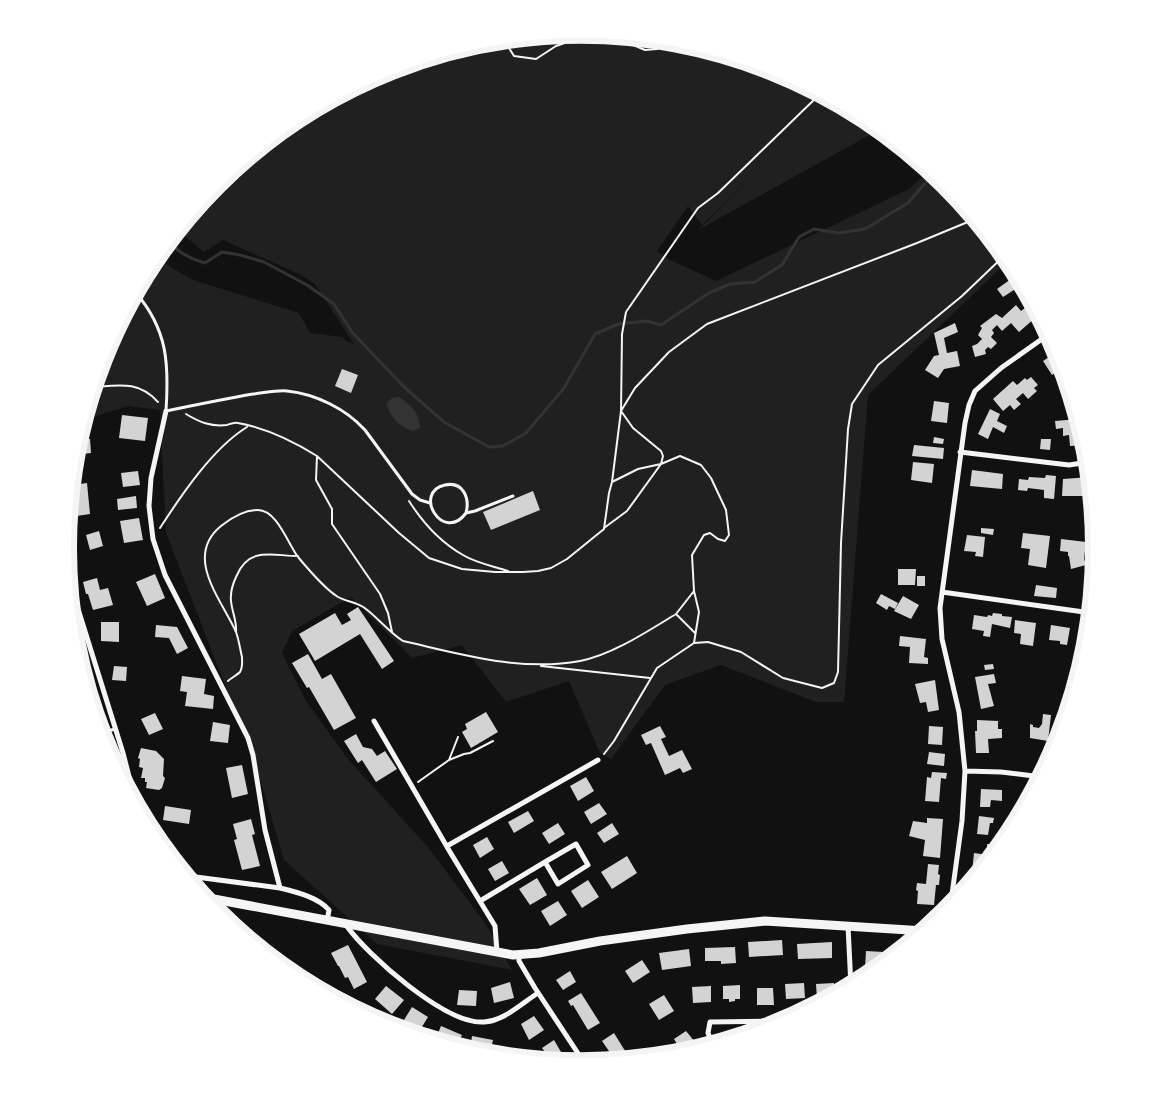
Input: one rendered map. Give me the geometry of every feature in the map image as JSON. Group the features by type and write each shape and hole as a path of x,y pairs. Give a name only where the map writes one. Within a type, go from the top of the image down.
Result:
{"street":[{"path":"952,895 962,821 965,771 959,712 942,639 940,608 960,452 969,405 975,390 1001,368 1043,338"},
{"path":"166,412 151,478 149,506 153,539 165,575 248,738 253,755 264,830 280,888"},
{"path":"960,452 1069,464 1081,463"},
{"path":"942,592 1084,612"},
{"path":"79,614 127,774"},
{"path":"374,721 495,926 497,952"},
{"path":"447,846 598,760"},
{"path":"965,771 1001,772 1034,776"},
{"path":"480,901 545,862 576,844 588,865 558,884 545,862"},
{"path":"195,877 280,888 323,903 329,910 327,921"},
{"path":"216,899 519,955 600,941 726,924 765,921 916,930"},
{"path":"346,924 366,950 428,1000 447,1012 464,1019 484,1022 498,1019 538,993"},
{"path":"848,925 851,978"},
{"path":"519,955 519,961 538,993 580,1056"},
{"path":"710,1039 708,1033 710,1022 765,1021"}],"lane":[{"path":"140,299 154,317 162,336 168,379 166,412 234,397 269,392 287,391 317,398 356,420 412,494 420,500 430,503"},
{"path":"466,513 468,505 467,496 463,490 456,486 446,485 436,490 430,503 434,515 441,521 450,522 458,520 466,513 513,496"},
{"path":"108,731 115,730"}],"path":[{"path":"508,47 514,56 536,59 556,46 569,41"},
{"path":"631,44 645,50 659,48"},
{"path":"604,528 608,493 612,482 620,411 622,334 626,312 698,208 718,192 815,99"},
{"path":"620,411 635,388 668,352 707,324 917,243 968,221"},
{"path":"598,760 614,741 657,668 694,643 708,642 741,652 783,678 822,688 834,683 838,672 841,543 848,429 852,404 878,365 962,296 999,261"},
{"path":"101,387 127,385 141,388 156,400 166,412"},
{"path":"184,413 200,423 226,425 237,423 256,427 283,437 317,456 399,533 429,558 462,569 495,572 538,571 551,568 567,559 627,511 661,464 663,456 661,451 633,428 620,411"},
{"path":"153,539 179,499 203,469 234,435 247,426"},
{"path":"317,456 316,480 332,509 332,524 380,594 388,613 392,634"},
{"path":"612,482 638,469 661,464 680,456 701,464 711,478 726,510 729,535 725,541 718,539 710,533 704,535 692,555 694,591 699,612 694,643"},
{"path":"236,632 211,587 204,562 207,545 216,530 230,519 242,513 258,510 268,512 298,556 337,597 366,608 392,634 403,641 502,662 650,678"},
{"path":"221,686 240,672 243,666 231,601 231,593 240,567 246,560 256,556 277,554 298,556"},
{"path":"536,665 582,661 623,646 676,614 694,591"},
{"path":"676,614 695,633"},
{"path":"450,760 458,737"},
{"path":"411,785 450,760 470,753 493,741"}],"shaded area":[{"path":"582,41 615,42 680,51 745,68 776,80 828,105 820,113 829,106 872,134 698,230 774,157 702,225 688,206 657,251 668,259 716,281 909,189 924,175 963,214 1002,266 868,395 844,702 816,702 721,665 665,685 611,759 600,753 569,681 506,702 462,645 412,658 351,597 292,631 282,653 306,701 348,759 427,846 485,923 512,970 377,944 284,860 255,762 166,533 160,410 128,406 92,417 101,385 113,354 142,295 163,262 193,280 299,313 310,333 342,337 354,344 315,284 299,274 223,240 204,252 183,235 200,214 247,167 273,146 328,109 387,80 418,68 450,59 515,46 548,42"},
{"path":"399,397 414,410 418,417 420,428 413,431 399,424 393,418 386,404 392,398"}],"building":[{"path":"1011,279 1017,288 1003,297 997,289"},
{"path":"1016,305 1021,311 1025,308 1034,319 1019,332 1011,323 1002,331 997,325 992,330 994,333 991,337 997,343 991,349 988,347 985,350 986,354 975,357 972,346 982,339 978,335 982,328 980,326 996,314 1002,318"},
{"path":"955,323 958,332 944,338 947,353 957,351 960,366 944,369 938,378 925,370 934,356 939,355 934,333"},
{"path":"1051,356 1057,372 1052,375 1043,361"},
{"path":"342,369 358,375 351,393 335,386"},
{"path":"1031,377 1038,385 1034,388 1037,391 1028,399 1023,393 1016,399 1021,404 1014,410 1010,405 1003,411 993,399 1013,381 1017,385 1025,378 1027,380"},
{"path":"934,401 949,403 947,423 931,421"},
{"path":"990,409 1000,414 997,421 1007,426 1004,433 993,427 988,439 978,434"},
{"path":"122,415 148,418 145,441 119,438"},
{"path":"1072,420 1078,445 1070,446 1069,435 1063,436 1063,428 1056,429 1055,421"},
{"path":"934,437 944,439 943,444 933,443"},
{"path":"87,439 90,439 91,453 83,454 84,450"},
{"path":"1041,439 1051,439 1050,450 1040,449"},
{"path":"914,445 944,448 943,459 912,456"},
{"path":"913,462 934,464 932,483 911,480"},
{"path":"972,470 1003,474 1002,489 970,486"},
{"path":"138,471 140,485 123,487 121,473"},
{"path":"1046,475 1056,476 1054,499 1044,498 1044,490 1028,488 1027,491 1018,490 1019,479 1028,480 1029,477 1045,478"},
{"path":"1083,477 1086,496 1062,496 1063,479"},
{"path":"87,483 90,514 75,516 75,515 79,484"},
{"path":"533,491 540,510 491,530 483,512"},
{"path":"136,496 137,508 118,510 117,499"},
{"path":"139,518 143,540 124,543 120,521"},
{"path":"981,528 994,529 993,535 981,533"},
{"path":"99,531 103,546 90,550 86,535"},
{"path":"1023,533 1050,536 1046,568 1028,565 1030,549 1021,548"},
{"path":"967,535 985,537 983,557 975,556 976,552 964,551"},
{"path":"1061,539 1086,542 1084,559 1086,565 1071,569 1068,552 1060,551"},
{"path":"898,569 916,569 915,585 898,585"},
{"path":"155,574 165,598 147,606 136,582"},
{"path":"917,576 925,576 925,586 917,586"},
{"path":"97,578 100,590 108,588 113,605 93,610 83,582"},
{"path":"1036,585 1057,588 1056,598 1034,596"},
{"path":"881,594 898,603 895,609 889,606 887,610 876,603"},
{"path":"903,596 919,605 911,619 894,611"},
{"path":"358,607 394,661 382,669 360,634 315,661 299,634 335,613 342,625 351,620 347,614"},
{"path":"993,613 1012,617 1010,628 992,624 990,637 983,636 984,631 972,629 974,615 987,617 988,615 992,616"},
{"path":"1015,620 1036,623 1033,646 1020,644 1021,634 1014,633"},
{"path":"101,622 119,622 119,642 101,641"},
{"path":"156,625 177,627 188,648 177,654 169,638 155,637"},
{"path":"1051,625 1070,628 1067,645 1060,644 1060,641 1049,640"},
{"path":"900,636 926,639 924,657 928,658 928,664 909,663 910,647 899,646"},
{"path":"308,654 322,679 331,674 356,718 334,730 309,687 307,688 292,663"},
{"path":"993,664 994,669 985,670 984,665"},
{"path":"114,666 127,667 126,681 112,680"},
{"path":"994,674 996,683 988,684 994,706 981,709 975,677"},
{"path":"182,676 206,679 204,694 214,696 213,709 185,706 187,692 180,691"},
{"path":"935,680 939,710 928,712 926,702 920,703 915,684"},
{"path":"486,712 498,732 471,748 462,732 467,729 465,724"},
{"path":"155,713 163,729 149,735 141,719"},
{"path":"1043,714 1051,715 1048,741 1030,738 1030,724 1033,727 1039,728 1042,724"},
{"path":"977,720 998,721 998,729 1002,729 1002,738 988,739 989,753 976,753 975,731 977,731"},
{"path":"213,722 230,725 228,743 210,741"},
{"path":"660,726 666,737 661,739 669,756 682,750 692,769 683,773 680,768 665,775 651,743 646,745 641,735"},
{"path":"929,726 943,727 942,745 928,744"},
{"path":"356,734 363,747 372,749 377,756 385,751 397,769 376,782 362,760 358,763 344,741"},
{"path":"141,748 156,751 164,759 163,776 165,778 162,788 159,790 146,788 147,782 145,782 145,778 141,778 143,768 139,767 140,759 138,758"},
{"path":"929,752 945,754 944,766 927,764"},
{"path":"242,765 248,794 232,798 226,768"},
{"path":"932,772 947,773 946,779 941,778 939,802 925,801 927,777 931,778"},
{"path":"586,777 594,791 578,801 570,786"},
{"path":"981,789 1002,790 1002,801 991,800 990,807 980,807"},
{"path":"599,803 607,814 591,824 584,812"},
{"path":"165,806 191,810 189,824 163,820"},
{"path":"528,811 534,821 514,833 508,822"},
{"path":"979,816 994,818 993,823 990,823 988,835 977,834"},
{"path":"927,818 943,819 940,858 923,856 925,840 909,836 913,821 927,823"},
{"path":"251,819 255,834 252,835 260,866 242,870 234,840 237,839 233,824"},
{"path":"558,823 565,834 549,844 542,833"},
{"path":"612,823 619,834 604,843 597,833"},
{"path":"487,837 494,849 480,858 473,845"},
{"path":"987,844 993,844 989,850 987,850"},
{"path":"974,853 986,855 984,857 972,872"},
{"path":"627,856 637,873 612,889 601,872"},
{"path":"502,861 509,873 495,881 488,869"},
{"path":"928,864 939,865 939,885 936,885 934,905 917,904 917,883 926,884"},
{"path":"537,878 547,895 530,905 519,889"},
{"path":"588,880 599,897 582,908 571,891"},
{"path":"558,901 567,915 550,926 541,911"},
{"path":"782,940 783,955 749,957 748,942"},
{"path":"832,942 832,958 798,959 797,944"},
{"path":"348,945 367,982 354,989 348,977 345,978 331,953"},
{"path":"735,947 736,963 721,964 721,961 705,961 705,948"},
{"path":"689,949 691,966 662,970 659,953"},
{"path":"866,951 884,952 883,956 865,968"},
{"path":"642,960 650,972 633,983 625,971"},
{"path":"570,971 576,982 563,990 556,980"},
{"path":"510,982 514,998 494,1003 491,988"},
{"path":"804,983 805,998 786,999 785,984"},
{"path":"834,983 834,989 817,997 816,984"},
{"path":"740,985 740,999 729,1002 729,999 723,999 723,986"},
{"path":"386,986 404,1000 392,1014 375,999"},
{"path":"711,986 711,1002 693,1003 692,987"},
{"path":"757,988 773,988 774,1005 757,1005"},
{"path":"459,990 477,991 476,1006 457,1005"},
{"path":"581,993 600,1023 588,1030 573,1005 571,1006 568,1001"},
{"path":"664,995 674,1011 659,1020 649,1004"},
{"path":"412,1007 428,1017 420,1030 404,1020"},
{"path":"534,1016 544,1030 529,1040 521,1024"},
{"path":"441,1026 462,1035 459,1040 438,1035"},
{"path":"686,1031 695,1042 678,1046 674,1039"},
{"path":"614,1033 627,1054 612,1055 602,1041"},
{"path":"472,1036 493,1040 491,1047 471,1043"},
{"path":"554,1040 564,1055 547,1055 542,1048"}],"waterway":[{"path":"175,246 190,257 205,263 222,252 264,262 307,285 334,304 352,332 403,386 444,422 489,447 503,446 526,433 564,388 595,334 618,324 647,321 661,325 709,293 730,284 755,282 782,265 799,237 814,229 839,233 865,229 908,203 929,180"}]}
